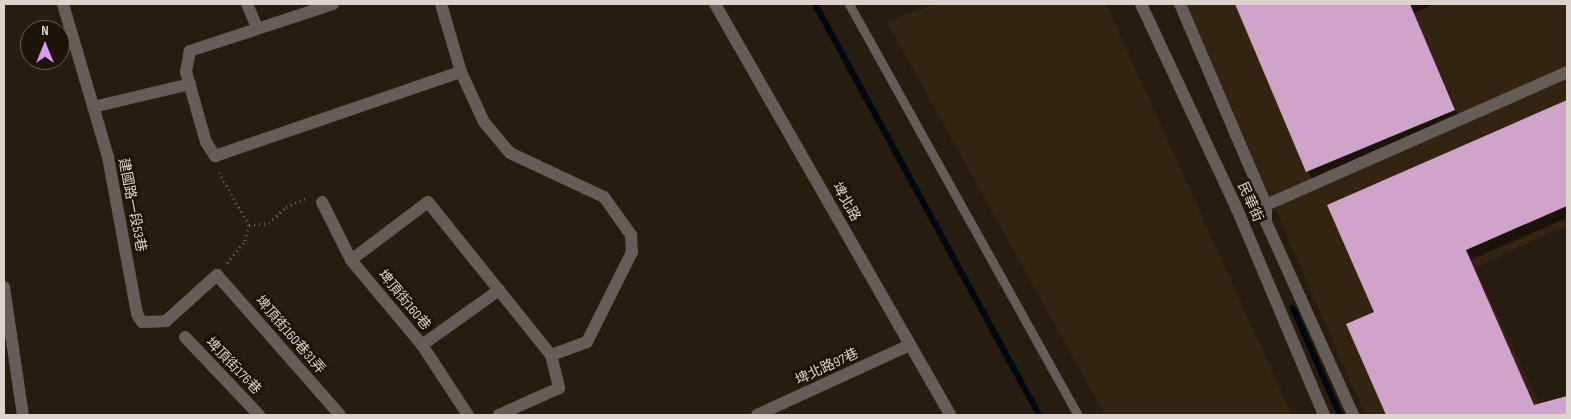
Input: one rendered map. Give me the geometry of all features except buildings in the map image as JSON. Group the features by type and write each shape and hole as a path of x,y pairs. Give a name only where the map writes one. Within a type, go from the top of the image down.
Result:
{"street":[{"name":"建國路一段53巷","path":"63,4 108,157 137,314 142,322 166,321 217,275"},
{"path":"247,4 257,28"},
{"path":"333,4 190,51 190,84 206,142 215,156 461,72"},
{"path":"440,4 461,72 484,122 510,153 604,198 631,235 632,252 587,342 551,355"},
{"name":"埤北路","path":"715,4 950,415"},
{"name":"民華街","path":"1141,4 1237,209 1324,415"},
{"path":"1180,4 1266,206 1266,222 1353,415"},
{"path":"1266,206 1567,72"},
{"path":"93,106 190,84"},
{"name":"埤頂街160巷","path":"322,202 351,260 422,345 468,415"},
{"path":"351,260 428,202 551,355 559,388 499,415"},
{"name":"埤頂街160巷31弄","path":"217,275 340,415"},
{"path":"4,287 22,415"},
{"path":"422,345 499,290"},
{"name":"埤頂街176巷","path":"185,337 259,415"},
{"name":"埤北路97巷","path":"757,415 910,345"}],"lane":[{"path":"849,4 1078,415"}],"path":[{"path":"215,156 221,182 249,225 244,243 217,275"},
{"path":"249,225 269,223 303,197 322,202"}],"shaded area":[{"path":"934,4 1106,4 1292,415 1105,415 887,22"},
{"path":"1186,4 1567,4 1567,225 1475,268 1545,415 1365,415"}],"waterway":[{"path":"815,4 1039,415"},
{"path":"1293,308 1340,415"}]}
